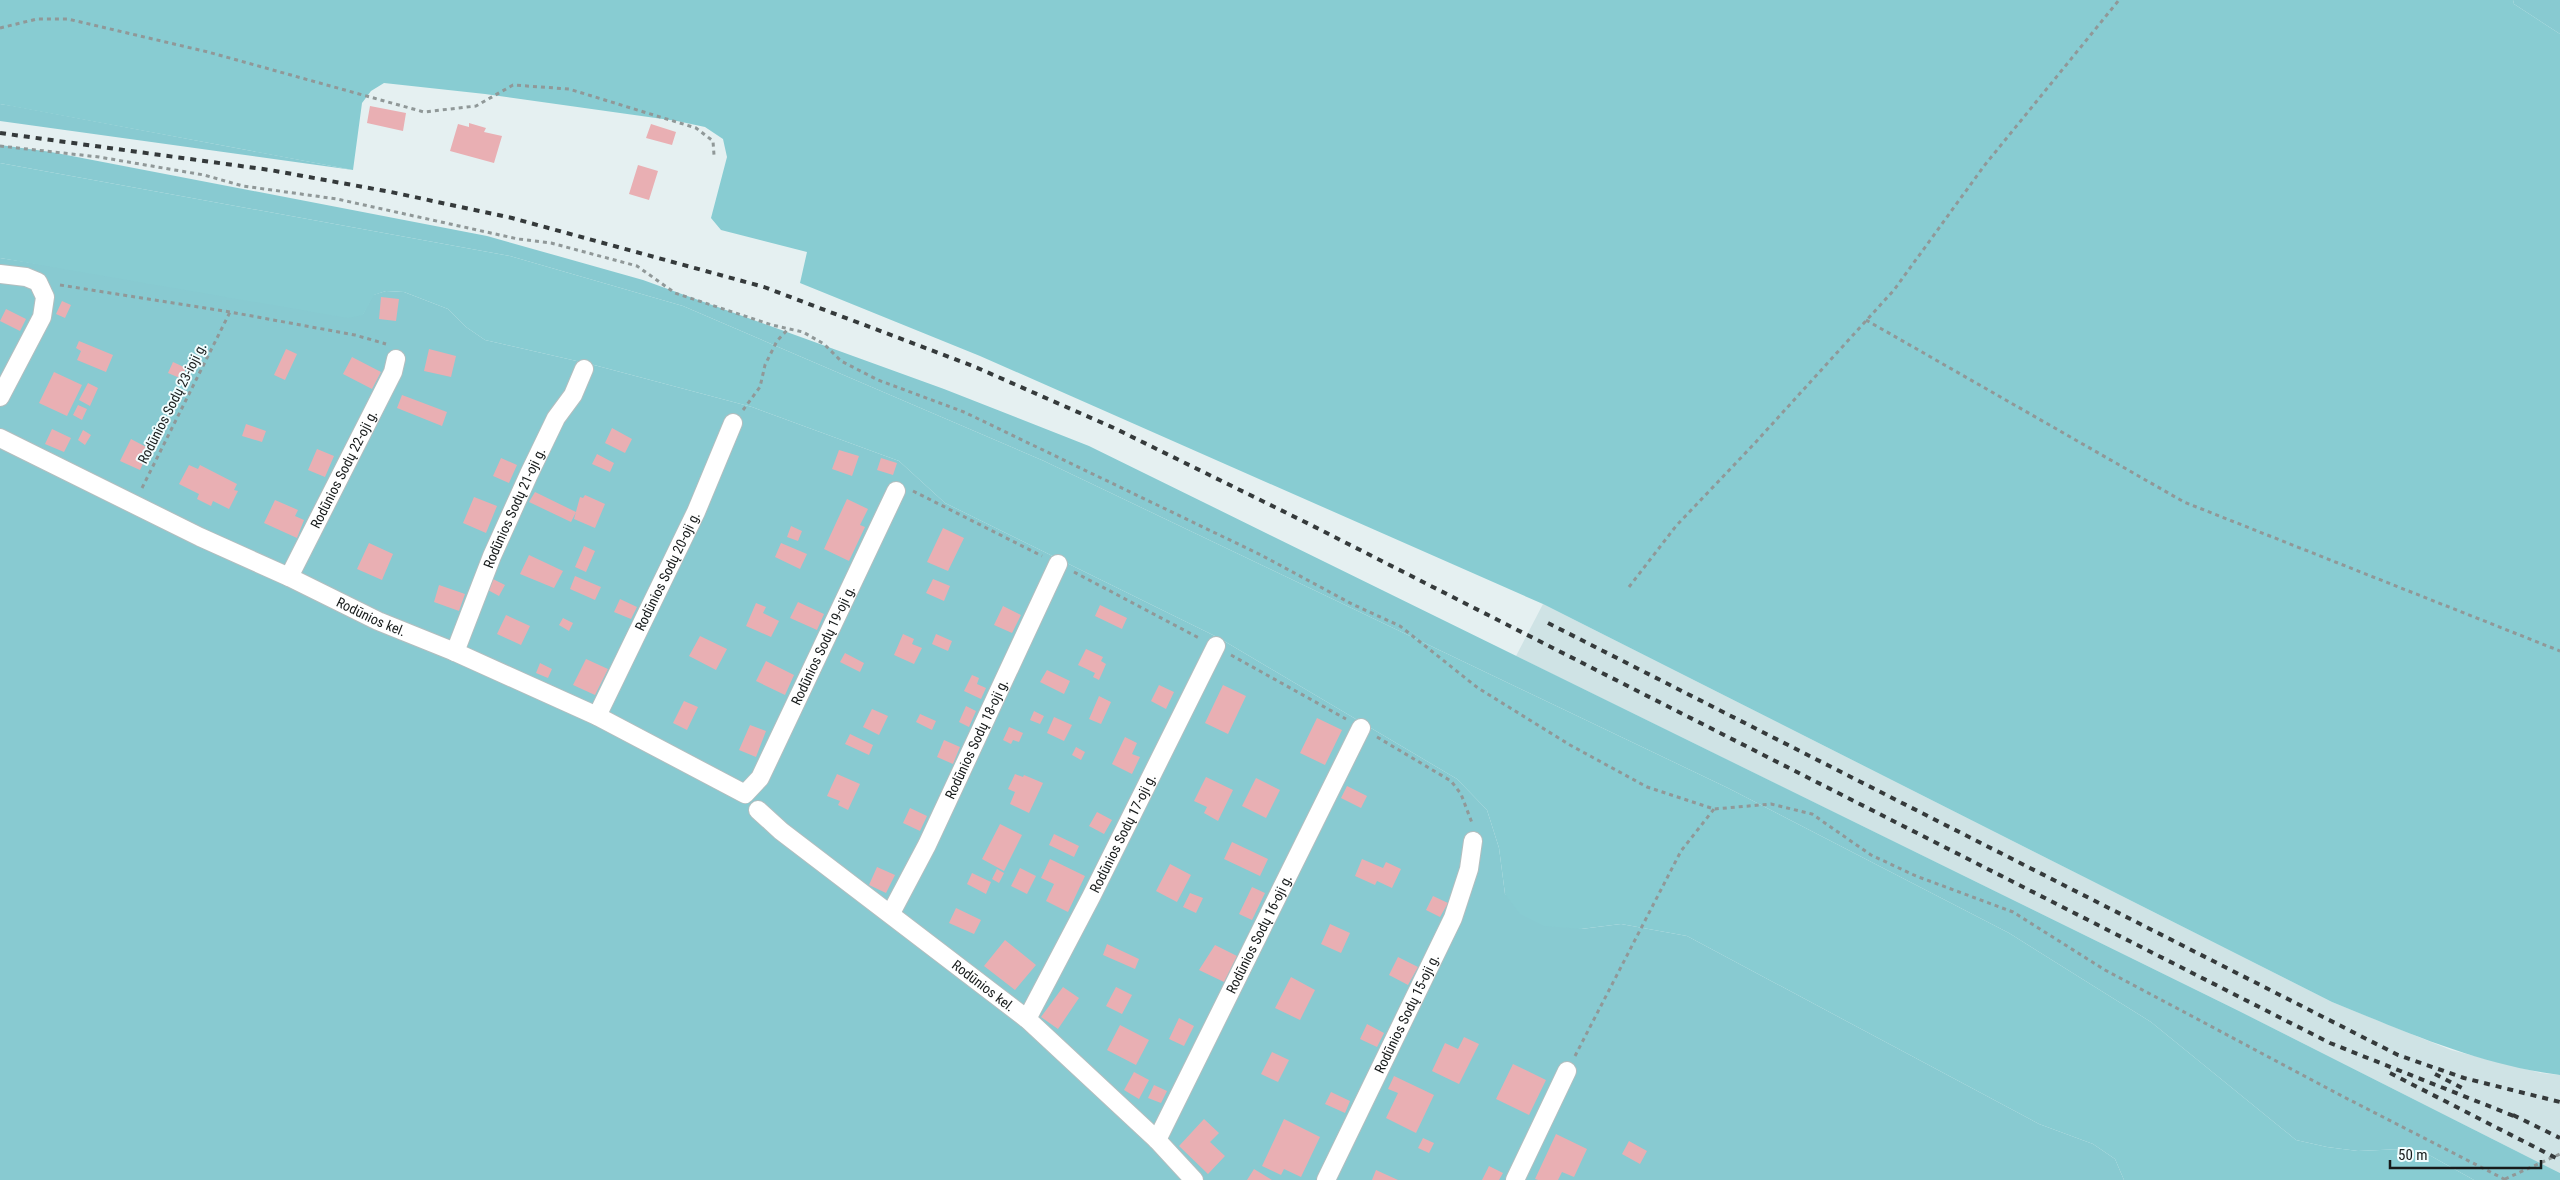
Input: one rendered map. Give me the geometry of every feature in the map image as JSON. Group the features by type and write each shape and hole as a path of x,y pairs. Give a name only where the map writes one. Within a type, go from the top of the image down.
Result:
{"street":[{"path":"0,274 26,277 38,282 43,290 42,317 0,397"},
{"name":"Rodūnios Sodų 22-oji g.","path":"288,577 393,372 396,359"},
{"name":"Rodūnios Sodų 21-oji g.","path":"455,652 492,556 529,474 556,418 573,395 584,369"},
{"name":"Rodūnios Sodų 20-oji g.","path":"597,716 696,512 733,423"},
{"name":"Rodūnios kel.","path":"0,438 200,537 378,621 455,652 597,716 745,794"},
{"name":"Rodūnios Sodų 19-oji g.","path":"745,794 760,778 896,491"},
{"name":"Rodūnios Sodų 18-oji g.","path":"891,913 927,845 1058,564"},
{"name":"Rodūnios Sodų 17-oji g.","path":"1027,1019 1096,889 1216,646"},
{"name":"Rodūnios Sodų 16-oji g.","path":"1157,1140 1360,728"},
{"name":"Rodūnios kel.","path":"758,810 781,831 891,913 1027,1019 1157,1140 1194,1180"},
{"name":"Rodūnios Sodų 15-oji g.","path":"1326,1180 1453,918 1469,868 1474,841"},
{"path":"1515,1180 1567,1071"}],"path":[{"path":"1629,587 1676,526 1754,444 1910,269 1984,166 2119,0"},
{"path":"0,28 37,19 68,19 208,52 424,112 476,106 513,86 569,89 696,128 713,141 714,155"},
{"path":"0,146 99,158 204,175 243,186 337,199 518,239 552,243 637,266 675,293 803,332 824,344 840,361 878,380 964,412 1261,555 1352,604 1400,626 1478,688 1570,745 1647,787 1714,809 1771,804 1812,814 1872,855 1916,876 2013,912 2105,970 2342,1096 2506,1180 2560,1154"},
{"path":"43,290 53,286 69,285 356,335 385,344 396,359"},
{"name":"Rodūnios Sodų 23-ioji g.","path":"134,504 230,312"},
{"path":"1866,320 2184,502 2560,651"},
{"path":"733,423 760,387 765,365 777,341 789,329"},
{"path":"1567,1071 1681,851 1714,809"}],"shaded area":[{"path":"0,0 2513,0 2514,4 2560,34 2560,1075 2501,1064 2472,1055 2416,1036 2332,1002 1543,604 980,356 800,283 807,252 721,230 711,218 727,157 723,139 705,127 677,121 485,94 384,83 371,91 362,103 353,170 0,104"},
{"path":"2513,0 2560,0 2560,34 2514,4"},
{"path":"0,104 13,106 353,170 0,121"},
{"path":"0,145 51,152 487,236 643,280 944,389 1089,446 2239,1011 2560,1173 2560,1180 2474,1180 2431,1156 2402,1149 2358,1151 2296,1140 2151,1022 2009,933 1728,788 1044,461 683,306 510,256 0,163"},
{"path":"0,163 510,256 683,306 1044,461 1728,788 2009,933 2151,1022 2296,1140 2358,1151 2402,1149 2431,1156 2474,1180 2124,1180 2115,1159 2093,1144 2039,1124 1687,936 1621,924 1581,929 1544,926 1520,914 1505,894 1499,848 1487,810 1457,779 1219,638 945,503 899,461 752,407 594,365 485,340 466,327 448,309 404,292 386,291 374,295 363,315 348,318 0,258"},
{"path":"0,258 363,314 373,295 386,291 404,292 448,309 466,327 485,340 594,365 752,407 899,461 945,503 1219,638 1457,779 1487,810 1499,848 1505,894 1581,929 1621,924 1687,936 2039,1124 2093,1144 2115,1159 2124,1180 0,1180"},
{"path":"1543,604 2332,1002 2451,1050 2541,1073 2560,1075 2560,1173 2239,1011 1516,656"}],"building":[{"path":"370,106 406,113 403,131 367,123"},
{"path":"469,123 486,128 484,132 502,136 494,163 450,151 458,124 469,127"},
{"path":"651,124 676,132 672,145 646,138"},
{"path":"638,165 658,171 649,200 629,194"},
{"path":"381,297 399,299 396,321 379,319"},
{"path":"62,301 71,305 65,318 56,314"},
{"path":"6,309 26,319 20,331 0,321"},
{"path":"79,341 113,355 106,372 77,360 81,351 76,348"},
{"path":"286,349 297,354 285,380 274,375"},
{"path":"429,349 456,356 451,377 424,371"},
{"path":"352,357 381,372 372,389 343,374"},
{"path":"173,362 186,368 182,379 168,373"},
{"path":"54,372 82,385 67,416 39,403"},
{"path":"88,383 98,388 90,406 79,400"},
{"path":"402,395 447,412 442,426 397,408"},
{"path":"78,405 87,409 82,420 73,415"},
{"path":"246,424 266,431 262,442 242,436"},
{"path":"612,428 632,439 625,453 605,443"},
{"path":"52,429 71,438 64,452 45,444"},
{"path":"83,430 91,435 85,445 78,440"},
{"path":"131,439 150,449 140,470 120,461"},
{"path":"317,449 334,456 325,477 308,470"},
{"path":"839,450 859,456 852,476 832,469"},
{"path":"597,454 614,463 610,472 592,464"},
{"path":"501,458 517,465 509,483 493,476"},
{"path":"881,458 897,463 893,475 877,470"},
{"path":"189,465 198,469 200,465 237,484 234,490 238,491 229,509 213,501 211,506 197,499 199,494 179,484"},
{"path":"535,492 576,512 571,522 529,502"},
{"path":"585,495 605,504 595,528 574,519 580,497 583,498"},
{"path":"474,497 497,506 486,533 463,523"},
{"path":"847,499 868,509 860,525 865,527 849,561 824,549"},
{"path":"275,500 298,510 295,516 304,520 297,538 264,523"},
{"path":"791,526 802,531 798,541 787,537"},
{"path":"943,528 964,538 948,571 927,562"},
{"path":"369,543 393,554 382,580 357,569"},
{"path":"781,543 807,554 800,569 775,557"},
{"path":"584,546 595,551 586,572 575,567"},
{"path":"529,555 563,571 554,588 520,574"},
{"path":"575,576 601,587 595,600 570,589"},
{"path":"491,578 505,585 499,596 486,589"},
{"path":"933,579 950,586 944,601 926,593"},
{"path":"439,585 465,594 459,611 434,602"},
{"path":"620,599 637,607 631,619 614,612"},
{"path":"798,602 824,614 817,630 790,618"},
{"path":"756,603 766,607 763,613 779,621 771,637 746,626"},
{"path":"1100,605 1127,618 1122,629 1095,616"},
{"path":"1003,606 1021,615 1012,633 994,625"},
{"path":"506,615 530,626 521,645 497,634"},
{"path":"563,618 573,623 569,631 559,625"},
{"path":"903,634 914,639 912,644 922,648 914,664 894,655"},
{"path":"936,634 952,641 948,651 932,644"},
{"path":"700,636 727,649 716,670 689,656"},
{"path":"1086,649 1103,657 1101,661 1106,664 1099,680 1093,677 1095,673 1078,665"},
{"path":"845,653 864,663 860,672 840,662"},
{"path":"586,659 608,669 595,695 573,685"},
{"path":"766,661 794,675 785,695 756,681"},
{"path":"540,663 552,669 548,678 536,673"},
{"path":"1047,670 1070,681 1064,694 1040,682"},
{"path":"972,675 979,678 977,684 986,688 981,699 964,691"},
{"path":"1159,685 1174,692 1166,709 1151,701"},
{"path":"1223,685 1246,696 1228,734 1205,723"},
{"path":"1099,696 1111,702 1101,724 1089,719"},
{"path":"684,701 698,707 687,730 673,723"},
{"path":"966,706 976,711 969,727 959,722"},
{"path":"872,709 888,716 879,735 863,727"},
{"path":"1034,711 1044,716 1040,724 1030,720"},
{"path":"920,714 936,721 932,730 916,722"},
{"path":"1054,717 1072,725 1064,741 1047,733"},
{"path":"1317,718 1342,730 1325,765 1300,753"},
{"path":"750,725 766,731 756,757 739,750"},
{"path":"1009,727 1023,733 1019,742 1013,740 1011,744 1003,740"},
{"path":"850,734 873,745 869,755 845,744"},
{"path":"1125,737 1137,743 1132,754 1140,757 1132,774 1112,764"},
{"path":"944,740 960,747 953,764 937,757"},
{"path":"1076,747 1085,752 1081,760 1072,755"},
{"path":"837,774 860,784 848,810 838,805 840,801 827,796"},
{"path":"1015,774 1023,777 1024,775 1043,783 1029,813 1010,804 1015,792 1008,789"},
{"path":"1206,777 1233,790 1218,821 1204,813 1207,807 1194,801"},
{"path":"1256,778 1280,790 1266,818 1242,806"},
{"path":"1347,786 1367,796 1361,808 1341,798"},
{"path":"910,808 927,816 920,831 903,823"},
{"path":"1097,812 1112,820 1104,834 1089,826"},
{"path":"1000,824 1022,835 1004,871 982,859"},
{"path":"1054,834 1079,846 1074,857 1049,845"},
{"path":"1232,842 1268,859 1260,876 1224,859"},
{"path":"1050,859 1085,876 1068,912 1046,901 1054,884 1041,878"},
{"path":"1362,859 1383,868 1386,862 1401,869 1392,888 1377,881 1375,885 1355,876"},
{"path":"1170,864 1191,875 1177,902 1156,891"},
{"path":"877,867 895,875 886,893 869,885"},
{"path":"1020,868 1036,876 1027,894 1011,886"},
{"path":"997,869 1004,873 999,883 992,879"},
{"path":"972,873 991,882 986,894 967,884"},
{"path":"1252,887 1265,893 1252,920 1239,914"},
{"path":"1190,893 1203,898 1196,913 1183,907"},
{"path":"1433,896 1448,903 1440,917 1426,910"},
{"path":"956,908 981,920 974,934 949,923"},
{"path":"1330,924 1350,933 1341,953 1321,944"},
{"path":"1005,940 1036,965 1015,990 984,966"},
{"path":"1107,944 1139,959 1135,969 1103,955"},
{"path":"1215,945 1237,956 1224,982 1199,970"},
{"path":"1398,957 1418,967 1408,985 1389,975"},
{"path":"1291,977 1315,990 1300,1020 1275,1008"},
{"path":"1063,987 1079,998 1058,1029 1041,1017"},
{"path":"1116,987 1132,995 1122,1014 1106,1006"},
{"path":"1179,1018 1194,1026 1184,1046 1169,1039"},
{"path":"1367,1024 1384,1033 1377,1047 1360,1039"},
{"path":"1120,1025 1149,1040 1136,1065 1107,1050"},
{"path":"1464,1037 1479,1044 1459,1084 1432,1071 1445,1043 1458,1049"},
{"path":"1272,1052 1289,1060 1278,1082 1261,1074"},
{"path":"1513,1064 1546,1080 1529,1115 1496,1099"},
{"path":"1134,1072 1149,1080 1139,1099 1124,1090"},
{"path":"1394,1076 1434,1095 1416,1133 1386,1118 1398,1093 1388,1089"},
{"path":"1154,1085 1167,1091 1161,1103 1148,1098"},
{"path":"1331,1092 1350,1101 1345,1113 1325,1104"},
{"path":"1204,1119 1219,1133 1210,1142 1225,1156 1208,1174 1179,1146"},
{"path":"1284,1119 1320,1137 1301,1177 1284,1169 1281,1175 1262,1166"},
{"path":"1556,1134 1587,1149 1574,1177 1562,1172 1558,1180 1535,1179"},
{"path":"1423,1138 1434,1143 1429,1153 1418,1148"},
{"path":"1629,1141 1647,1151 1640,1164 1622,1154"},
{"path":"1489,1166 1503,1173 1499,1180 1482,1180"},
{"path":"1254,1169 1272,1180 1247,1180"},
{"path":"1376,1170 1398,1180 1372,1180"}],"railway":[{"path":"0,133 270,170 391,192 512,218 764,287 973,366 1114,428 1309,524 2330,1043 2519,1118"},
{"path":"1548,623 2398,1055 2464,1078 2560,1102"},
{"path":"2390,1073 2560,1160"},
{"path":"2435,1074 2466,1090"},
{"path":"2513,1115 2560,1138"}]}
